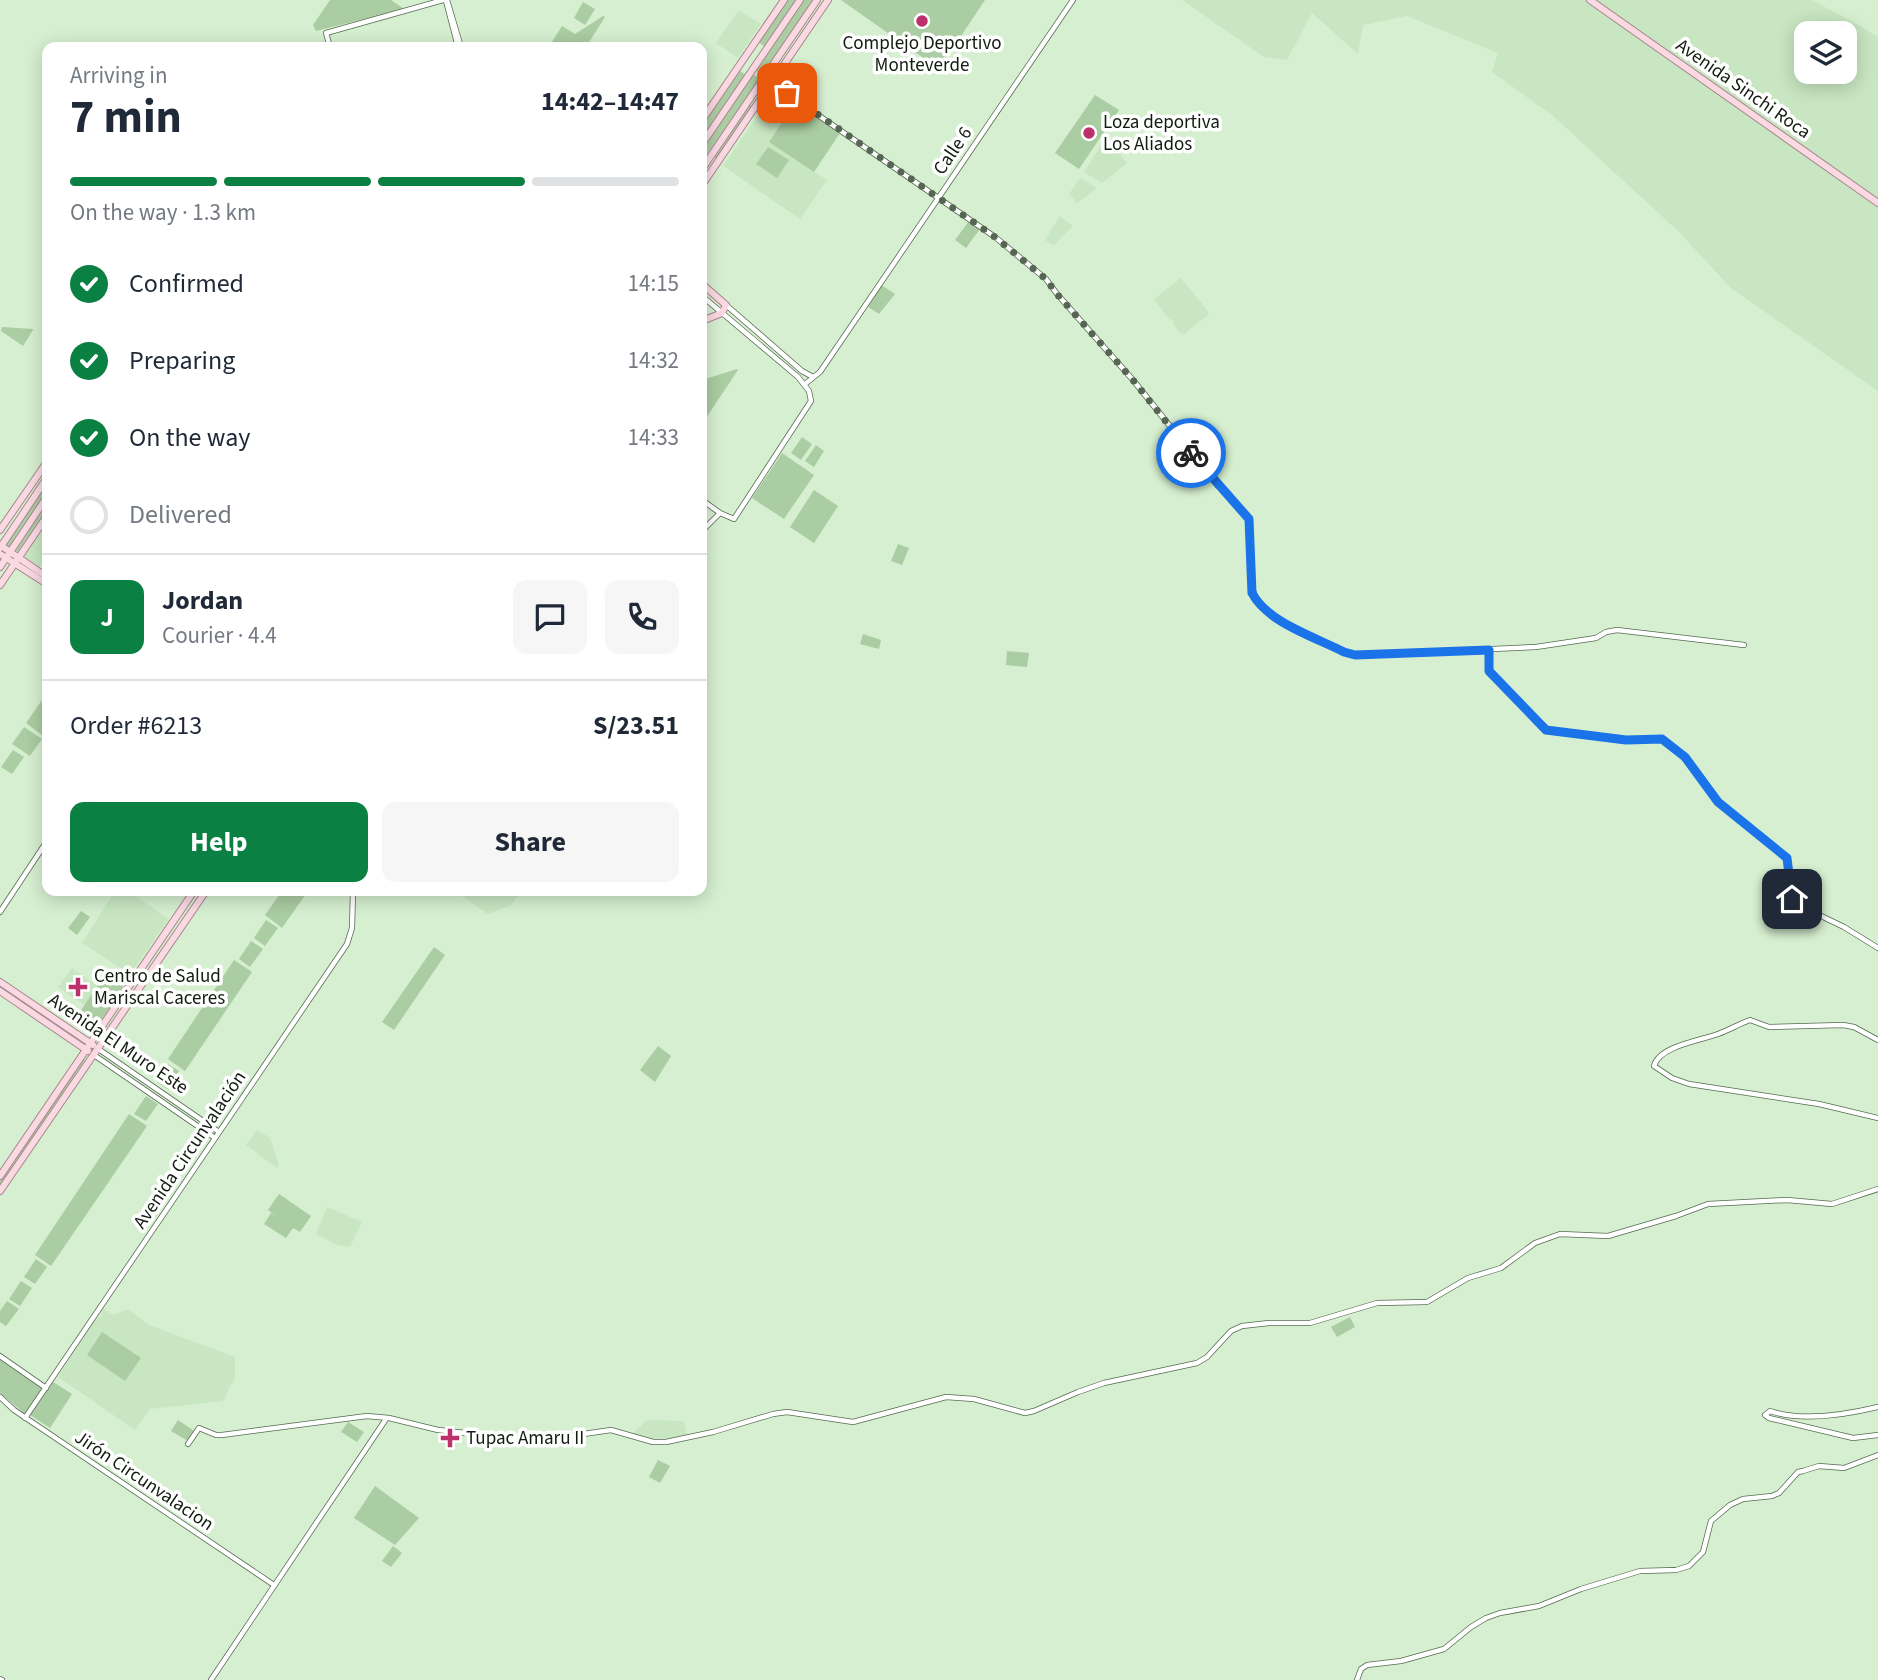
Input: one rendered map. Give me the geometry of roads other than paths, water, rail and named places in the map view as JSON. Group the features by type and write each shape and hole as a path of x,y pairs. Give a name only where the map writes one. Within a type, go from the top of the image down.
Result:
{"main road":[{"path":"707,113 784,0"},
{"path":"707,137 800,0"},
{"path":"707,162 817,0"},
{"path":"707,178 828,0"},
{"name":"Avenida Sinchi Roca","path":"1590,0 1878,203"},
{"path":"707,288 726,305 722,313 707,319"},
{"path":"0,530 42,469"},
{"path":"0,567 3,550 42,486"},
{"path":"3,550 42,503"},
{"path":"0,585 42,523"},
{"path":"3,550 42,580"},
{"path":"17,560 42,574"},
{"path":"0,1176 191,896"},
{"path":"0,1191 203,896"},
{"name":"Avenida El Muro Este","path":"0,982 25,1003 95,1051"},
{"name":"Avenida El Muro Este","path":"0,991 25,1003"}],"street":[{"path":"329,42 326,33 446,0 458,42"},
{"name":"Calle 6","path":"804,384 814,377 1073,0"},
{"path":"764,77 939,197 1020,256 1050,283 1218,486 1249,519 1251,588 1262,608 1273,617 1355,655 1535,647 1584,640 1617,630 1744,645"},
{"path":"707,300 760,343 804,384 809,391 811,404 734,519 707,504"},
{"path":"726,305 802,371 814,377"},
{"path":"707,526 720,513"},
{"path":"1489,650 1489,671 1546,730 1626,740 1665,741 1685,757 1718,802 1787,858 1789,886 1794,903 1844,927 1878,948"},
{"path":"0,912 42,849"},
{"name":"Avenida Circunvalación","path":"25,1418 347,944 352,928 354,896"},
{"path":"1878,1040 1854,1027 1843,1025 1769,1027 1750,1020 1720,1034 1685,1043 1657,1058 1654,1066 1672,1078 1689,1084 1819,1104 1878,1118"},
{"name":"Avenida El Muro Este","path":"95,1051 219,1132"},
{"name":"Avenida El Muro Este","path":"156,1092 215,1138"},
{"path":"188,1444 199,1428 222,1435 367,1416 438,1430 521,1439 549,1439 611,1430 653,1442 683,1439 787,1412 853,1422 946,1397 974,1399 1025,1413 1104,1383 1196,1363 1207,1357 1231,1331 1242,1326 1310,1323 1377,1303 1431,1300 1468,1278 1501,1268 1535,1243 1560,1234 1608,1236 1719,1203 1787,1200 1832,1204 1878,1189"},
{"path":"0,1356 46,1388"},
{"name":"Jirón Circunvalacion","path":"0,1397 25,1418 274,1586"},
{"path":"1878,1407 1851,1413 1813,1416 1793,1416 1769,1411 1765,1413 1769,1418 1853,1438 1878,1435"},
{"path":"211,1680 387,1419"},
{"path":"1357,1680 1361,1669 1367,1665 1401,1661 1444,1649 1486,1618 1500,1613 1539,1606 1640,1571 1676,1570 1689,1566 1703,1552 1711,1521 1730,1505 1743,1499 1779,1493 1803,1471 1819,1466 1844,1468 1878,1455"}],"place":[{"name":"Complejo Deportivo Monteverde","path":"922,21"},
{"name":"Loza deportiva Los Aliados","path":"1089,133"},
{"name":"Centro de Salud Mariscal Caceres","path":"78,987"},
{"name":"Tupac Amaru II","path":"450,1438"}]}
